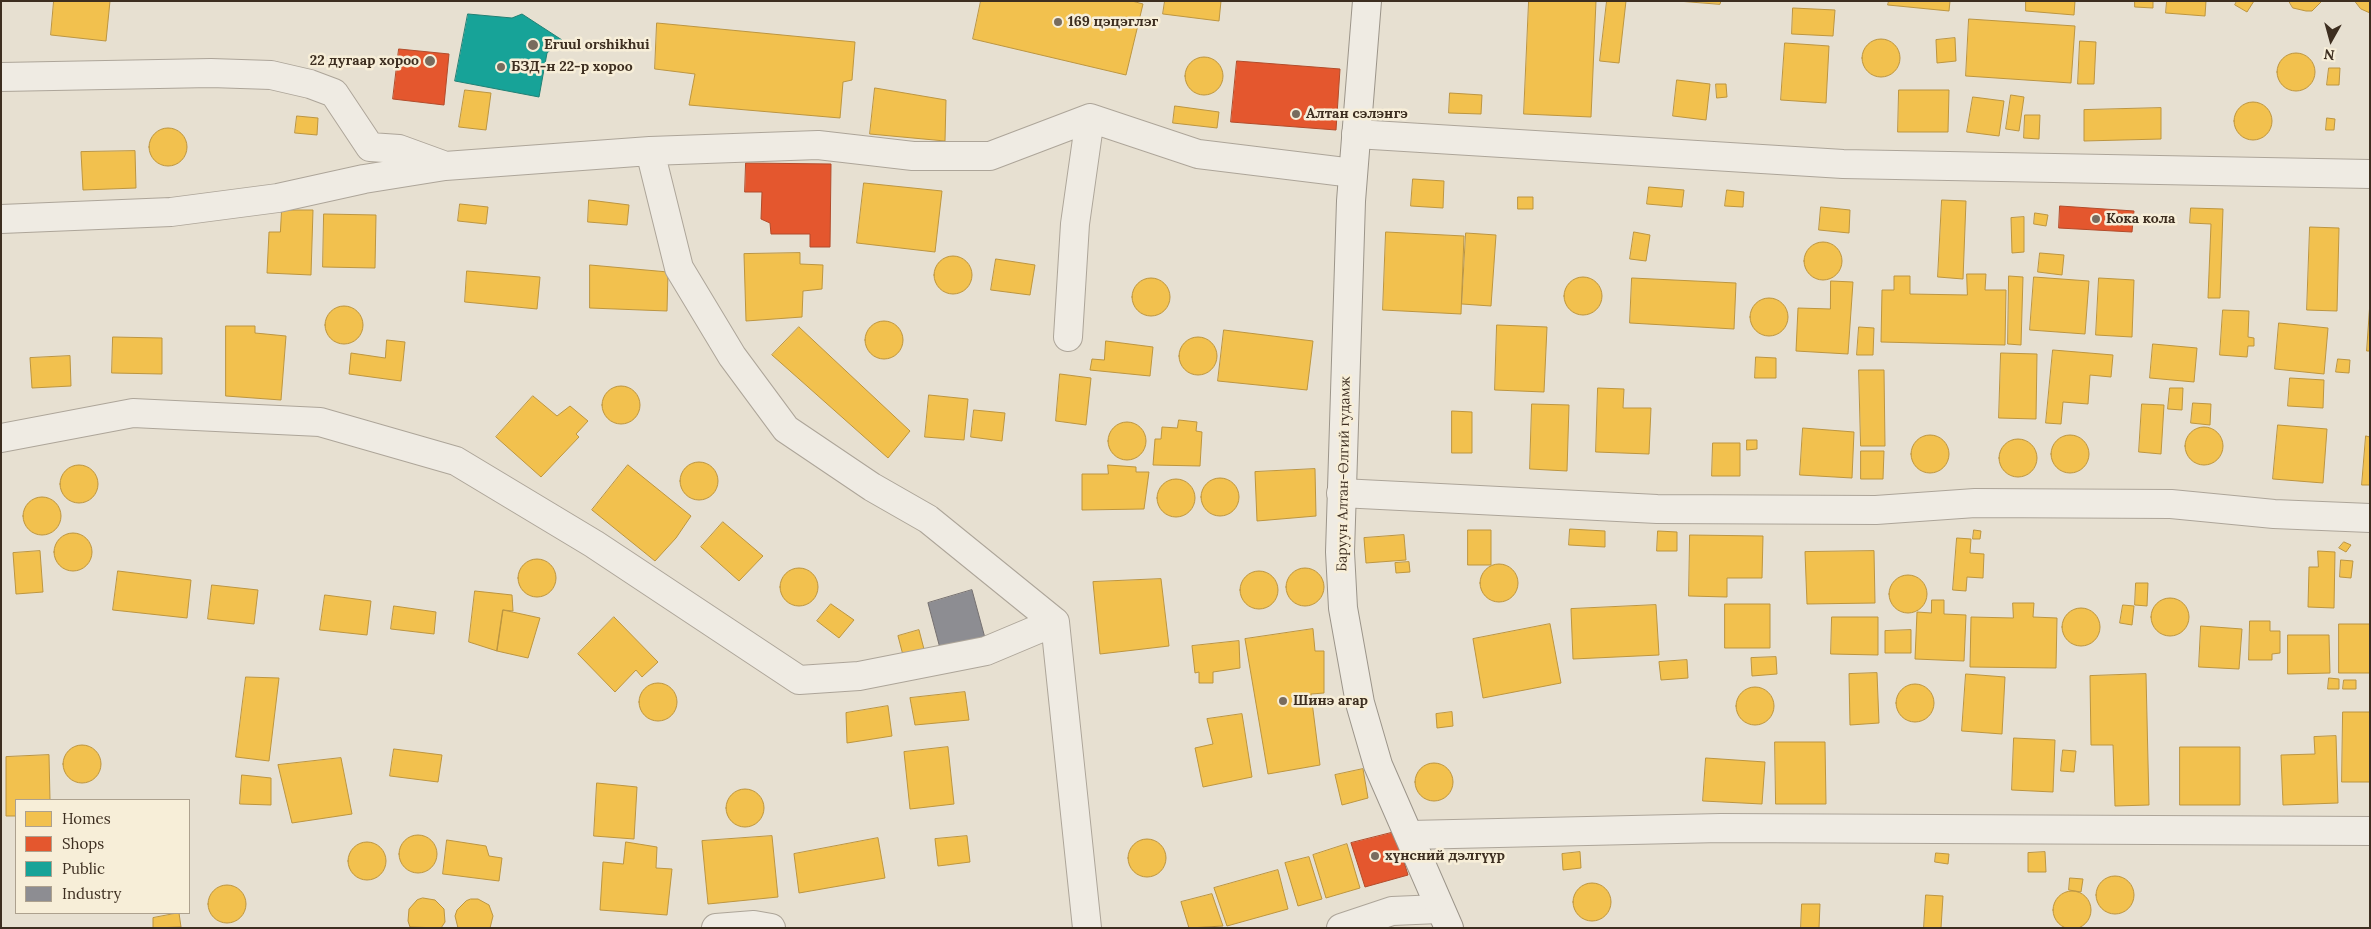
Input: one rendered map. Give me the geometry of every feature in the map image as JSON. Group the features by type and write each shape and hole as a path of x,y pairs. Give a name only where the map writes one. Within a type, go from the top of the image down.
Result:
{"street":[{"name":"Баруун Алтан-Өлгий гудамж","path":"1367,1 1353,172 1341,493 1340,552 1343,608 1360,703 1378,765 1444,918"},
{"path":"1,78 211,74 270,75 310,84 334,93 370,147 399,150 446,166"},
{"path":"1,219 171,212 278,198 364,179 446,166 650,151 818,145 913,156 990,156 1090,118 1198,154 1353,172"},
{"path":"1068,337 1075,224 1090,118"},
{"path":"1356,134 1843,164 2370,174"},
{"path":"650,151 679,268 732,356 786,429 872,486 928,519 1055,622 1087,928"},
{"path":"1,438 133,413 320,422 456,461 594,544 799,680 859,676 986,651 1055,622"},
{"path":"1341,493 1657,509 1876,510 1976,503 2171,504 2274,514 2370,518"},
{"path":"1409,835 1721,828 2370,830"},
{"path":"1341,928 1392,911 1444,918"},
{"path":"716,928 754,925 771,928"}],"building: Homes":[{"path":"54,1 110,1 106,41 51,35"},
{"name":"169 цэцэглэг","path":"981,1 1132,1 1143,4 1126,75 973,39"},
{"path":"1165,1 1221,1 1219,21 1163,14"},
{"path":"1529,1 1596,1 1591,117 1524,114"},
{"path":"1607,1 1626,1 1619,63 1600,61"},
{"path":"1678,1 1721,1 1720,4"},
{"path":"1889,1 1950,1 1949,11 1888,5"},
{"path":"2026,1 2075,1 2074,15 2026,11"},
{"path":"2135,1 2153,1 2153,8 2135,7"},
{"path":"2167,1 2206,1 2205,16 2166,13"},
{"path":"2237,1 2254,1 2247,12 2235,5"},
{"path":"2289,1 2322,1 2312,11 2306,11 2293,8"},
{"path":"2355,1 2370,1 2370,13 2361,9"},
{"path":"1793,8 1835,10 1833,36 1792,34"},
{"path":"1969,19 2075,26 2071,83 1966,76"},
{"path":"657,23 855,42 852,80 843,82 840,118 689,105 695,74 655,69"},
{"path":"1955,38 1956,61 1937,63 1936,40"},
{"path":"1881,39 1894,45 1900,58 1894,71 1881,77 1868,71 1862,58 1868,45"},
{"path":"2080,41 2096,42 2094,84 2078,84"},
{"path":"1785,43 1829,46 1826,103 1781,100"},
{"path":"2296,53 2309,59 2315,72 2309,85 2296,91 2283,85 2277,72 2283,59"},
{"path":"1204,57 1217,63 1223,76 1217,89 1204,95 1191,89 1185,76 1191,63"},
{"path":"2329,68 2340,68 2339,85 2327,85"},
{"path":"1677,80 1710,84 1706,120 1673,116"},
{"path":"1716,84 1726,84 1727,97 1717,98"},
{"path":"875,88 946,100 945,141 870,134"},
{"path":"465,90 491,93 486,130 459,127"},
{"path":"1899,90 1949,90 1948,132 1898,132"},
{"path":"1450,93 1482,95 1481,114 1449,113"},
{"path":"2011,95 2024,97 2019,131 2006,129"},
{"path":"1973,97 2004,101 1999,136 1967,132"},
{"path":"2253,102 2266,108 2272,121 2266,134 2253,140 2240,134 2234,121 2240,108"},
{"path":"1175,106 1219,112 1217,128 1173,123"},
{"path":"2161,108 2161,139 2084,141 2084,110"},
{"path":"2025,115 2040,115 2039,139 2024,138"},
{"path":"297,116 318,118 317,135 295,133"},
{"path":"2327,118 2335,119 2334,130 2326,130"},
{"path":"168,128 181,134 187,147 181,160 168,166 155,160 149,147 155,134"},
{"path":"135,151 136,188 83,190 81,152"},
{"path":"1413,179 1444,181 1443,208 1411,206"},
{"path":"864,183 942,191 935,252 857,243"},
{"path":"1649,187 1684,190 1682,207 1647,204"},
{"path":"1727,190 1744,192 1743,207 1725,206"},
{"path":"1518,197 1533,197 1533,209 1518,209"},
{"path":"589,200 629,205 627,225 588,222"},
{"path":"1942,200 1966,201 1963,279 1938,277"},
{"path":"460,204 488,207 486,224 458,221"},
{"path":"1821,207 1850,210 1849,233 1819,230"},
{"path":"2191,208 2223,209 2220,298 2208,298 2211,224 2190,223"},
{"path":"282,210 313,210 311,275 267,273 269,232 280,232"},
{"path":"2035,213 2048,215 2046,226 2034,224"},
{"path":"324,214 376,215 375,268 323,267"},
{"path":"2024,217 2024,252 2012,253 2011,218"},
{"path":"2310,227 2339,228 2337,311 2307,310"},
{"path":"1386,232 1464,236 1461,314 1383,310"},
{"path":"1634,232 1650,235 1646,261 1630,259"},
{"path":"1466,233 1496,235 1491,306 1462,304"},
{"path":"1823,242 1836,248 1842,261 1836,274 1823,280 1810,274 1804,261 1810,248"},
{"path":"800,253 800,264 823,265 822,289 803,291 802,317 746,321 744,254"},
{"path":"2040,253 2064,255 2062,275 2038,272"},
{"path":"953,256 966,262 972,275 966,288 953,294 940,288 934,275 940,262"},
{"path":"996,259 1035,265 1030,295 991,290"},
{"path":"590,265 668,272 667,311 590,308"},
{"path":"467,271 540,277 537,309 465,302"},
{"path":"1967,274 1986,274 1985,290 2006,290 2005,345 1881,342 1882,290 1894,290 1894,276 1910,276 1910,294 1967,295"},
{"path":"2009,276 2023,277 2021,345 2008,344"},
{"path":"1583,277 1596,283 1602,296 1596,309 1583,315 1570,309 1564,296 1570,283"},
{"path":"2034,277 2089,281 2085,334 2030,330"},
{"path":"1151,278 1164,284 1170,297 1164,310 1151,316 1138,310 1132,297 1138,284"},
{"path":"1632,278 1736,283 1734,329 1630,323"},
{"path":"2099,278 2134,280 2132,337 2096,335"},
{"path":"1831,281 1853,282 1848,354 1796,351 1798,308 1830,309"},
{"path":"1769,298 1782,304 1788,317 1782,330 1769,336 1756,330 1750,317 1756,304"},
{"path":"2370,302 2370,351 2367,351"},
{"path":"344,306 357,312 363,325 357,338 344,344 331,338 325,325 331,312"},
{"path":"2223,310 2249,311 2248,337 2254,338 2254,346 2248,346 2247,357 2220,355"},
{"path":"884,321 897,327 903,340 897,353 884,359 871,353 865,340 871,327"},
{"path":"2279,323 2328,328 2324,374 2275,369"},
{"path":"1497,325 1547,327 1544,392 1495,390"},
{"path":"226,326 255,326 255,333 286,336 281,400 226,396"},
{"path":"799,327 910,431 888,458 772,355"},
{"path":"1859,327 1874,328 1873,355 1857,355"},
{"path":"1224,330 1313,341 1307,390 1218,381"},
{"path":"113,337 162,338 162,374 112,373"},
{"path":"1198,337 1211,343 1217,356 1211,369 1198,375 1185,369 1179,356 1185,343"},
{"path":"387,340 405,342 401,381 349,374 351,353 385,358"},
{"path":"1106,341 1153,347 1150,376 1090,370 1092,359 1104,360"},
{"path":"2153,344 2197,348 2194,382 2150,378"},
{"path":"2053,350 2113,355 2111,377 2090,375 2088,404 2063,402 2061,424 2046,423"},
{"path":"2001,353 2037,354 2036,419 1999,418"},
{"path":"70,356 71,386 32,388 30,358"},
{"path":"1756,357 1776,358 1776,378 1755,378"},
{"path":"2338,359 2350,360 2349,373 2336,372"},
{"path":"1859,370 1884,370 1885,446 1861,446"},
{"path":"1060,374 1091,378 1086,425 1056,421"},
{"path":"2290,378 2324,380 2323,408 2288,406"},
{"path":"621,386 634,392 640,405 634,418 621,424 608,418 602,405 608,392"},
{"path":"1598,388 1624,389 1623,408 1651,408 1649,454 1596,452"},
{"path":"2170,388 2183,388 2182,410 2168,409"},
{"path":"929,395 968,399 964,440 925,437"},
{"path":"533,396 557,416 570,406 588,421 576,434 579,437 541,477 496,437"},
{"path":"2193,403 2211,404 2210,425 2191,423"},
{"path":"1532,404 1569,405 1567,471 1530,469"},
{"path":"2142,404 2164,405 2161,454 2139,452"},
{"path":"974,410 1005,413 1002,441 971,437"},
{"path":"1452,411 1472,412 1472,453 1452,453"},
{"path":"1179,420 1197,422 1196,431 1202,432 1200,466 1153,465 1155,439 1161,439 1162,427 1177,428"},
{"path":"1127,422 1140,428 1146,441 1140,454 1127,460 1114,454 1108,441 1114,428"},
{"path":"2278,425 2327,429 2323,483 2273,479"},
{"path":"2204,427 2217,433 2223,446 2217,459 2204,465 2191,459 2185,446 2191,433"},
{"path":"1803,428 1854,432 1852,478 1800,475"},
{"path":"1930,435 1943,441 1949,454 1943,467 1930,473 1917,467 1911,454 1917,441"},
{"path":"2070,435 2083,441 2089,454 2083,467 2070,473 2057,467 2051,454 2057,441"},
{"path":"2366,436 2370,437 2370,485 2362,485"},
{"path":"2018,439 2031,445 2037,458 2031,471 2018,477 2005,471 1999,458 2005,445"},
{"path":"1747,440 1757,440 1757,449 1747,450"},
{"path":"1713,443 1740,443 1740,476 1712,476"},
{"path":"1861,451 1884,451 1883,479 1861,479"},
{"path":"699,462 712,468 718,481 712,494 699,500 686,494 680,481 686,468"},
{"path":"79,465 92,471 98,484 92,497 79,503 66,497 60,484 66,471"},
{"path":"628,465 691,516 676,538 655,561 592,510"},
{"path":"1108,465 1136,467 1136,472 1149,472 1144,509 1082,510 1082,474 1108,474"},
{"path":"1315,469 1316,516 1257,521 1255,472"},
{"path":"1220,478 1233,484 1239,497 1233,510 1220,516 1207,510 1201,497 1207,484"},
{"path":"1176,479 1189,485 1195,498 1189,511 1176,517 1163,511 1157,498 1163,485"},
{"path":"42,497 55,503 61,516 55,529 42,535 29,529 23,516 29,503"},
{"path":"723,522 763,556 739,581 701,547"},
{"path":"1570,529 1605,531 1605,547 1569,545"},
{"path":"1468,530 1491,530 1491,565 1468,565"},
{"path":"1974,530 1981,531 1980,539 1973,539"},
{"path":"1658,531 1677,532 1677,551 1657,551"},
{"path":"73,533 86,539 92,552 86,565 73,571 60,565 54,552 60,539"},
{"path":"1404,535 1406,560 1366,563 1364,538"},
{"path":"1690,535 1763,536 1762,578 1727,578 1727,597 1689,596"},
{"path":"1957,538 1971,539 1970,553 1984,554 1983,578 1967,577 1966,591 1953,590"},
{"path":"2344,542 2351,545 2346,552 2339,548"},
{"path":"40,551 43,592 16,594 13,553"},
{"path":"1874,551 1875,603 1807,604 1805,552"},
{"path":"2318,551 2335,552 2334,608 2308,607 2309,567 2318,567"},
{"path":"537,559 550,565 556,578 550,591 537,597 524,591 518,578 524,565"},
{"path":"2341,560 2353,561 2351,578 2340,577"},
{"path":"1409,562 1410,572 1396,573 1395,563"},
{"path":"1499,564 1512,570 1518,583 1512,596 1499,602 1486,596 1480,583 1486,570"},
{"path":"799,568 812,574 818,587 812,600 799,606 786,600 780,587 786,574"},
{"path":"1305,568 1318,574 1324,587 1318,600 1305,606 1292,600 1286,587 1292,574"},
{"path":"118,571 191,580 187,618 113,610"},
{"path":"1259,571 1272,577 1278,590 1272,603 1259,609 1246,603 1240,590 1246,577"},
{"path":"1908,575 1921,581 1927,594 1921,607 1908,613 1895,607 1889,594 1895,581"},
{"path":"1161,579 1169,646 1100,654 1093,582"},
{"path":"2136,583 2148,583 2147,606 2135,605"},
{"path":"212,585 258,590 254,624 208,619"},
{"path":"475,591 512,595 513,611 503,610 497,651 469,642"},
{"path":"325,595 371,601 367,635 320,630"},
{"path":"2170,598 2183,604 2189,617 2183,630 2170,636 2157,630 2151,617 2157,604"},
{"path":"1932,600 1944,600 1944,614 1966,615 1964,661 1915,659 1917,612 1931,613"},
{"path":"2013,603 2034,603 2033,617 2057,618 2056,668 1970,667 1971,617 2013,618"},
{"path":"831,604 854,620 839,638 817,621"},
{"path":"1725,604 1770,604 1770,648 1725,648"},
{"path":"1656,605 1659,655 1573,659 1571,609"},
{"path":"2123,605 2134,606 2132,625 2120,623"},
{"path":"394,606 436,612 434,634 391,629"},
{"path":"2081,608 2094,614 2100,627 2094,640 2081,646 2068,640 2062,627 2068,614"},
{"path":"503,610 540,618 528,658 497,651"},
{"path":"614,617 658,662 642,677 636,670 615,692 578,654"},
{"path":"1832,617 1878,617 1878,655 1831,654"},
{"path":"2250,621 2270,621 2270,631 2280,631 2280,653 2272,654 2272,660 2249,660"},
{"path":"1550,624 1561,683 1483,698 1473,639"},
{"path":"2339,624 2370,624 2370,673 2339,673"},
{"path":"2201,626 2242,629 2239,669 2199,667"},
{"path":"1313,629 1315,651 1324,651 1324,693 1311,694 1320,765 1268,774 1245,639"},
{"path":"919,630 925,653 904,659 898,636"},
{"path":"1911,630 1911,653 1885,653 1885,631"},
{"path":"2288,635 2329,635 2330,673 2288,674"},
{"path":"1239,641 1240,668 1213,672 1213,683 1199,683 1199,672 1195,673 1192,646"},
{"path":"1776,657 1777,674 1752,676 1751,658"},
{"path":"1687,660 1688,678 1661,680 1659,662"},
{"path":"1877,673 1879,723 1850,725 1849,674"},
{"path":"1966,674 2005,677 2002,734 1962,731"},
{"path":"2146,674 2149,805 2115,806 2113,745 2091,745 2090,676"},
{"path":"246,677 279,678 269,761 236,757"},
{"path":"2329,678 2339,679 2339,689 2328,689"},
{"path":"2344,680 2356,680 2356,689 2343,689"},
{"path":"658,683 671,689 677,702 671,715 658,721 645,715 639,702 645,689"},
{"path":"1915,684 1928,690 1934,703 1928,716 1915,722 1902,716 1896,703 1902,690"},
{"path":"1755,687 1768,693 1774,706 1768,719 1755,725 1742,719 1736,706 1742,693"},
{"path":"965,692 969,720 915,725 910,698"},
{"path":"888,706 892,736 847,743 846,713"},
{"path":"1452,712 1453,726 1437,728 1436,714"},
{"path":"2343,712 2370,712 2370,782 2342,782"},
{"path":"1242,714 1252,777 1203,787 1195,748 1213,744 1207,719"},
{"path":"2336,736 2338,803 2283,805 2281,755 2315,754 2314,737"},
{"path":"2014,738 2055,740 2053,792 2012,790"},
{"path":"1775,742 1825,742 1826,804 1776,804"},
{"path":"82,745 95,751 101,764 95,777 82,783 69,777 63,764 69,751"},
{"path":"948,747 954,804 910,809 904,752"},
{"path":"2180,747 2240,747 2240,805 2180,805"},
{"path":"394,749 442,755 438,782 390,776"},
{"path":"2063,750 2076,751 2074,772 2061,771"},
{"path":"49,755 50,799 15,799 15,816 6,816 6,757"},
{"path":"341,758 352,814 292,823 278,765"},
{"path":"1706,758 1765,762 1762,804 1703,801"},
{"path":"1434,763 1447,769 1453,782 1447,795 1434,801 1421,795 1415,782 1421,769"},
{"path":"1363,769 1368,798 1342,805 1335,775"},
{"path":"242,775 271,778 271,805 240,804"},
{"path":"597,783 637,787 634,839 594,836"},
{"path":"745,789 758,795 764,808 758,821 745,827 732,821 726,808 732,795"},
{"path":"418,835 431,841 437,854 431,867 418,873 405,867 399,854 405,841"},
{"path":"772,836 778,897 708,904 702,841"},
{"path":"967,836 970,862 938,866 935,839"},
{"path":"878,838 885,878 799,893 794,854"},
{"path":"1147,839 1160,845 1166,858 1160,871 1147,877 1134,871 1128,858 1134,845"},
{"path":"447,840 486,846 489,856 502,858 499,881 443,874"},
{"path":"367,842 380,848 386,861 380,874 367,880 354,874 348,861 354,848"},
{"path":"626,842 657,847 656,868 672,869 667,915 600,910 603,862 623,864"},
{"path":"1347,844 1360,888 1326,898 1313,855"},
{"path":"1580,852 1581,868 1563,870 1562,854"},
{"path":"2045,852 2046,872 2028,872 2028,853"},
{"path":"1936,853 1949,854 1948,864 1935,862"},
{"path":"1309,857 1322,899 1298,906 1285,863"},
{"path":"1278,870 1288,909 1227,926 1214,888"},
{"path":"2115,876 2128,882 2134,895 2128,908 2115,914 2102,908 2096,895 2102,882"},
{"path":"2070,878 2083,879 2081,892 2069,890"},
{"path":"1592,883 1605,889 1611,902 1605,915 1592,921 1579,915 1573,902 1579,889"},
{"path":"227,885 240,891 246,904 240,917 227,923 214,917 208,904 214,891"},
{"path":"2072,891 2085,897 2091,910 2085,923 2072,929 2059,923 2053,910 2059,897"},
{"path":"1212,894 1223,926 1189,928 1181,902"},
{"path":"1926,895 1943,896 1941,928 1924,928"},
{"path":"423,898 435,900 444,909 445,922 441,928 410,927 408,921 409,909 417,900"},
{"path":"478,899 489,905 493,916 490,928 458,928 455,916 457,910 466,901"},
{"path":"1802,904 1820,904 1819,928 1801,928"},
{"path":"179,914 181,927 153,928 153,918"}],"building: Shops":[{"path":"399,49 449,54 444,105 393,99"},
{"path":"1237,61 1340,69 1336,130 1231,122"},
{"path":"746,163 831,164 830,247 810,247 810,234 771,234 770,223 761,219 762,192 745,192"},
{"name":"Кока кола","path":"2060,206 2134,211 2132,232 2059,228"},
{"path":"1395,832 1408,875 1365,887 1351,843"}],"building: Public":[{"name":"БЗД-н 22-р хороо","path":"468,14 512,18 522,14 562,40 547,53 539,97 455,81"}],"building: Industry":[{"path":"972,590 985,638 941,652 928,603"}],"place":[{"name":"169 цэцэглэг","path":"1058,22"},
{"name":"Eruul orshikhui","path":"533,45"},
{"name":"22 дугаар хороо","path":"430,61"},
{"name":"БЗД-н 22-р хороо","path":"501,67"},
{"name":"Алтан сэлэнгэ","path":"1296,114"},
{"name":"Кока кола","path":"2096,219"},
{"name":"Шинэ агар","path":"1283,701"},
{"name":"хүнсний дэлгүүр","path":"1375,856"}]}
